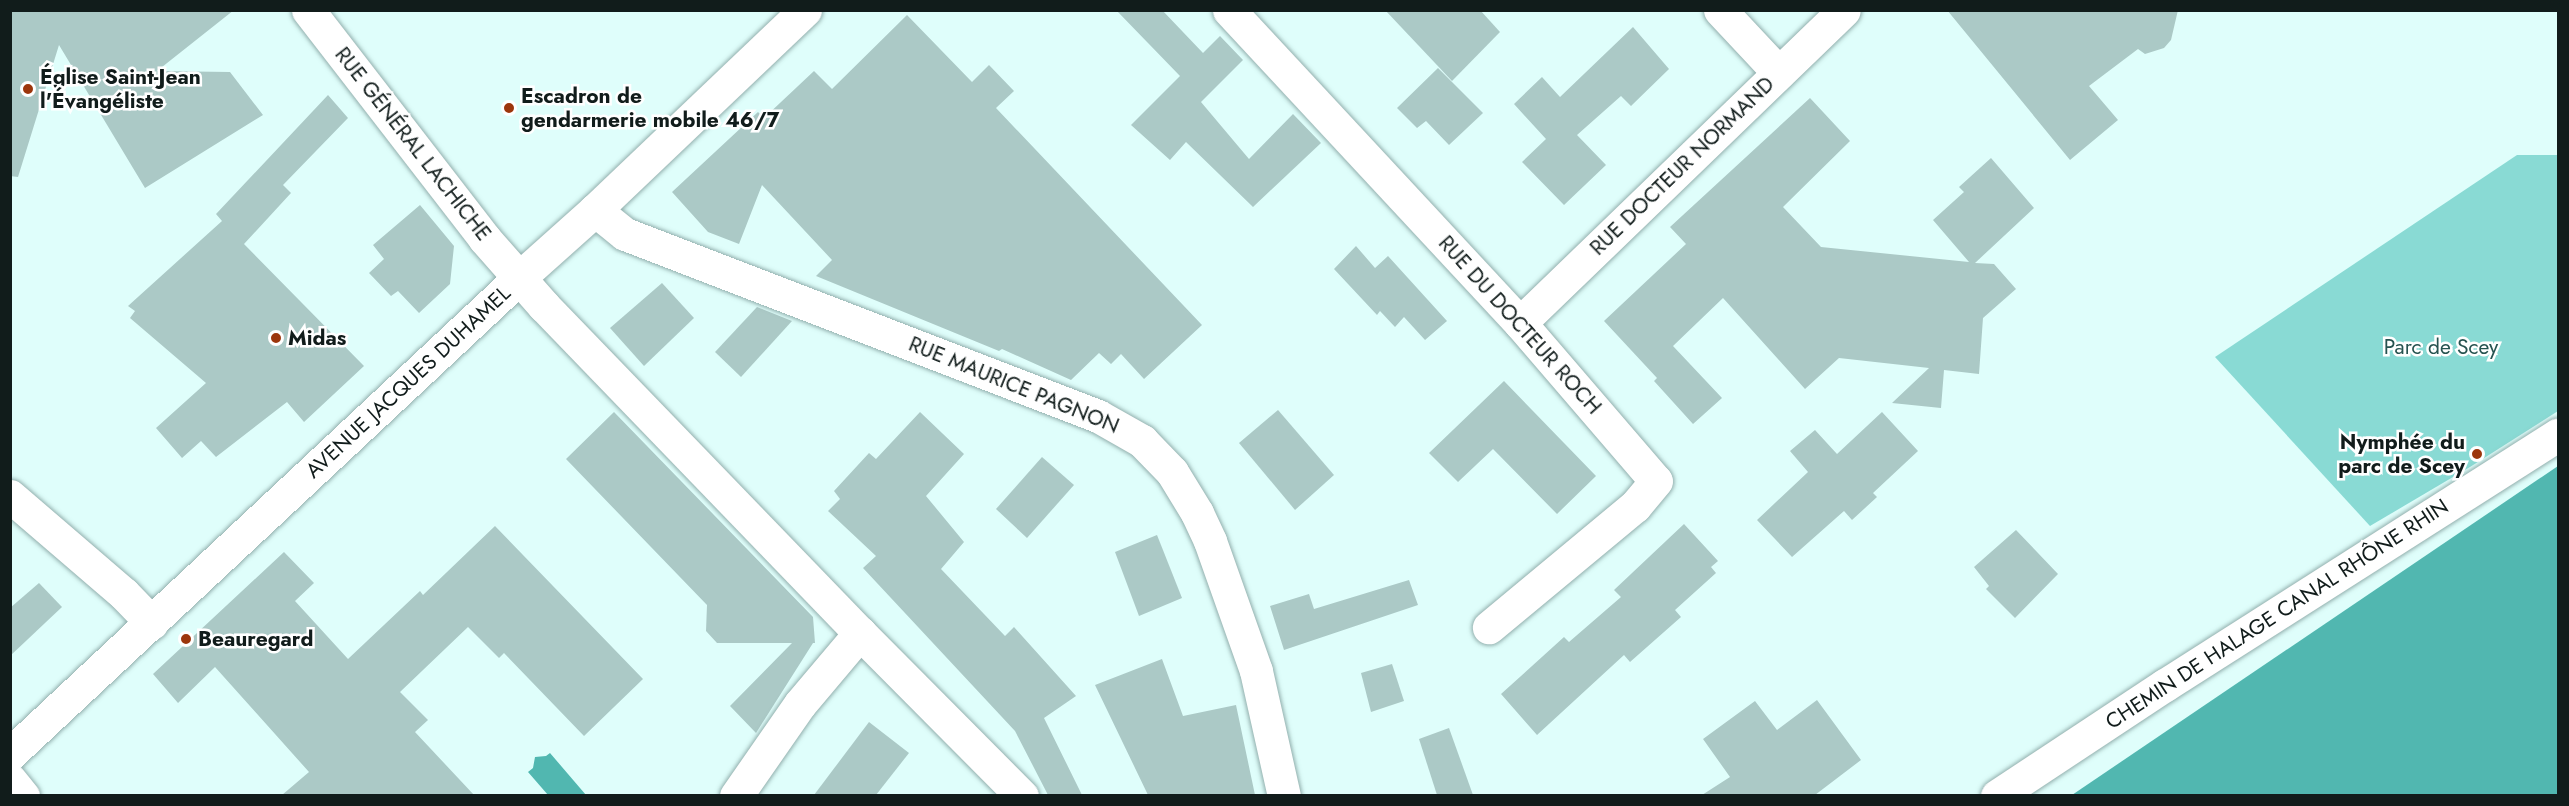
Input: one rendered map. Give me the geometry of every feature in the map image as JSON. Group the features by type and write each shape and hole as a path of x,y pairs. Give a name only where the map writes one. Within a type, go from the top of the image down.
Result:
{"street":[{"name":"RUE GÉNÉRAL LACHICHE","path":"308,10 484,238 519,278 860,633 1022,795"},
{"name":"AVENUE JACQUES DUHAMEL","path":"10,754 519,278 595,210 805,10"},
{"name":"RUE DU DOCTEUR ROCH","path":"1229,10 1521,323 1656,481 1635,506 1488,627"},
{"path":"1720,10 1779,73"},
{"name":"RUE DOCTEUR NORMAND","path":"1521,323 1844,10"},
{"name":"RUE MAURICE PAGNON","path":"595,210 626,234 1098,416 1142,441 1172,472 1197,513 1210,541 1256,671 1284,795"},
{"name":"CHEMIN DE HALAGE CANAL RHÔNE RHIN","path":"1998,795 2185,672 2559,435"},
{"path":"10,496 124,594 152,623"},
{"path":"736,795 800,704 860,633"},
{"path":"10,780 23,795"}],"green space":[{"name":"Parc de Scey","path":"2517,155 2558,155 2558,411 2470,467 2370,526 2215,357"}],"shaded area":[{"path":"2558,466 2558,795 2072,795"},
{"path":"550,753 586,795 548,795 528,772 533,768 535,757 546,756"}],"building":[{"path":"10,10 234,10 157,71 230,72 263,115 145,188 59,45 18,177 10,176"},
{"path":"1116,10 1162,10 1203,53 1220,36 1243,60 1201,102 1249,159 1293,114 1321,143 1253,207 1186,142 1170,160 1131,125 1180,76"},
{"path":"1385,10 1480,10 1500,32 1452,81"},
{"path":"1947,10 2178,10 2171,40 2164,48 2145,54 2138,49 2089,86 2118,120 2070,160"},
{"path":"907,15 972,82 989,65 1014,91 996,108 1202,325 1144,379 1121,354 1111,364 1099,353 1071,380 1002,349 999,351 816,276 832,260 762,185 739,244 708,232 672,192 758,112 764,118 814,71 832,89"},
{"path":"1633,27 1669,69 1631,106 1621,96 1577,135 1606,165 1564,205 1522,162 1546,139 1514,104 1542,77 1560,97"},
{"path":"1438,68 1483,113 1449,145 1426,121 1417,128 1397,108"},
{"path":"328,95 348,118 283,185 291,193 244,244 364,366 304,422 287,402 216,457 201,441 182,458 156,428 206,383 130,318 135,311 128,306 222,221 216,214"},
{"path":"1810,98 1850,141 1783,207 1821,247 1969,262 1933,220 1964,192 1959,187 1991,158 2034,208 1975,263 1994,264 2016,289 1983,318 1979,374 1944,370 1941,408 1892,403 1929,368 1839,358 1805,389 1723,298 1673,346 1722,398 1693,424 1654,381 1657,378 1604,321 1686,244 1670,227"},
{"path":"420,205 454,246 450,284 419,313 398,291 391,296 369,273 384,259 373,245"},
{"path":"1356,246 1375,268 1388,256 1447,321 1425,340 1404,317 1395,327 1380,311 1377,315 1334,269"},
{"path":"662,283 694,318 644,366 610,328"},
{"path":"757,307 792,321 741,377 715,352"},
{"path":"1504,381 1596,476 1557,514 1493,449 1458,482 1429,453"},
{"path":"1278,410 1334,475 1295,510 1239,443"},
{"path":"614,412 813,617 815,643 756,733 730,706 792,643 717,643 706,631 707,605 566,459"},
{"path":"920,412 964,454 926,496 964,542 941,569 1005,636 1014,627 1076,696 1044,718 1082,795 1048,795 1015,731 863,568 876,556 828,511 840,499 834,491 869,453 876,459"},
{"path":"1882,412 1918,451 1873,493 1877,497 1852,520 1844,511 1792,557 1757,520 1808,472 1790,451 1815,430 1837,454"},
{"path":"1042,457 1074,485 1027,538 996,509"},
{"path":"1684,524 1718,561 1711,567 1716,573 1675,610 1681,617 1630,662 1624,655 1537,735 1501,694 1564,637 1569,642 1621,597 1614,590"},
{"path":"495,526 643,679 584,736 504,653 499,658 468,627 400,692 428,720 415,732 474,795 282,795 309,772 215,667 178,703 153,674 284,552 314,583 295,601 348,659 420,591 423,595"},
{"path":"2016,530 2058,574 2015,618 1986,589 1989,586 1974,567"},
{"path":"1157,535 1182,598 1139,616 1115,552"},
{"path":"1409,580 1418,605 1284,650 1270,606 1309,594 1314,609"},
{"path":"39,583 62,607 10,656 10,608"},
{"path":"1162,659 1183,716 1236,705 1255,795 1148,795 1095,685"},
{"path":"1392,664 1404,701 1371,712 1361,673"},
{"path":"1817,700 1861,760 1815,795 1702,795 1730,777 1703,739 1755,701 1777,730"},
{"path":"869,722 909,753 876,795 814,795"},
{"path":"1449,728 1473,795 1437,795 1419,739"}],"place":[{"name":"Église Saint-Jean l'Évangéliste","path":"28,89"},
{"name":"Escadron de gendarmerie mobile 46/7","path":"509,108"},
{"name":"Midas","path":"276,338"},
{"name":"Nymphée du parc de Scey","path":"2477,454"},
{"name":"Beauregard","path":"186,639"}]}
